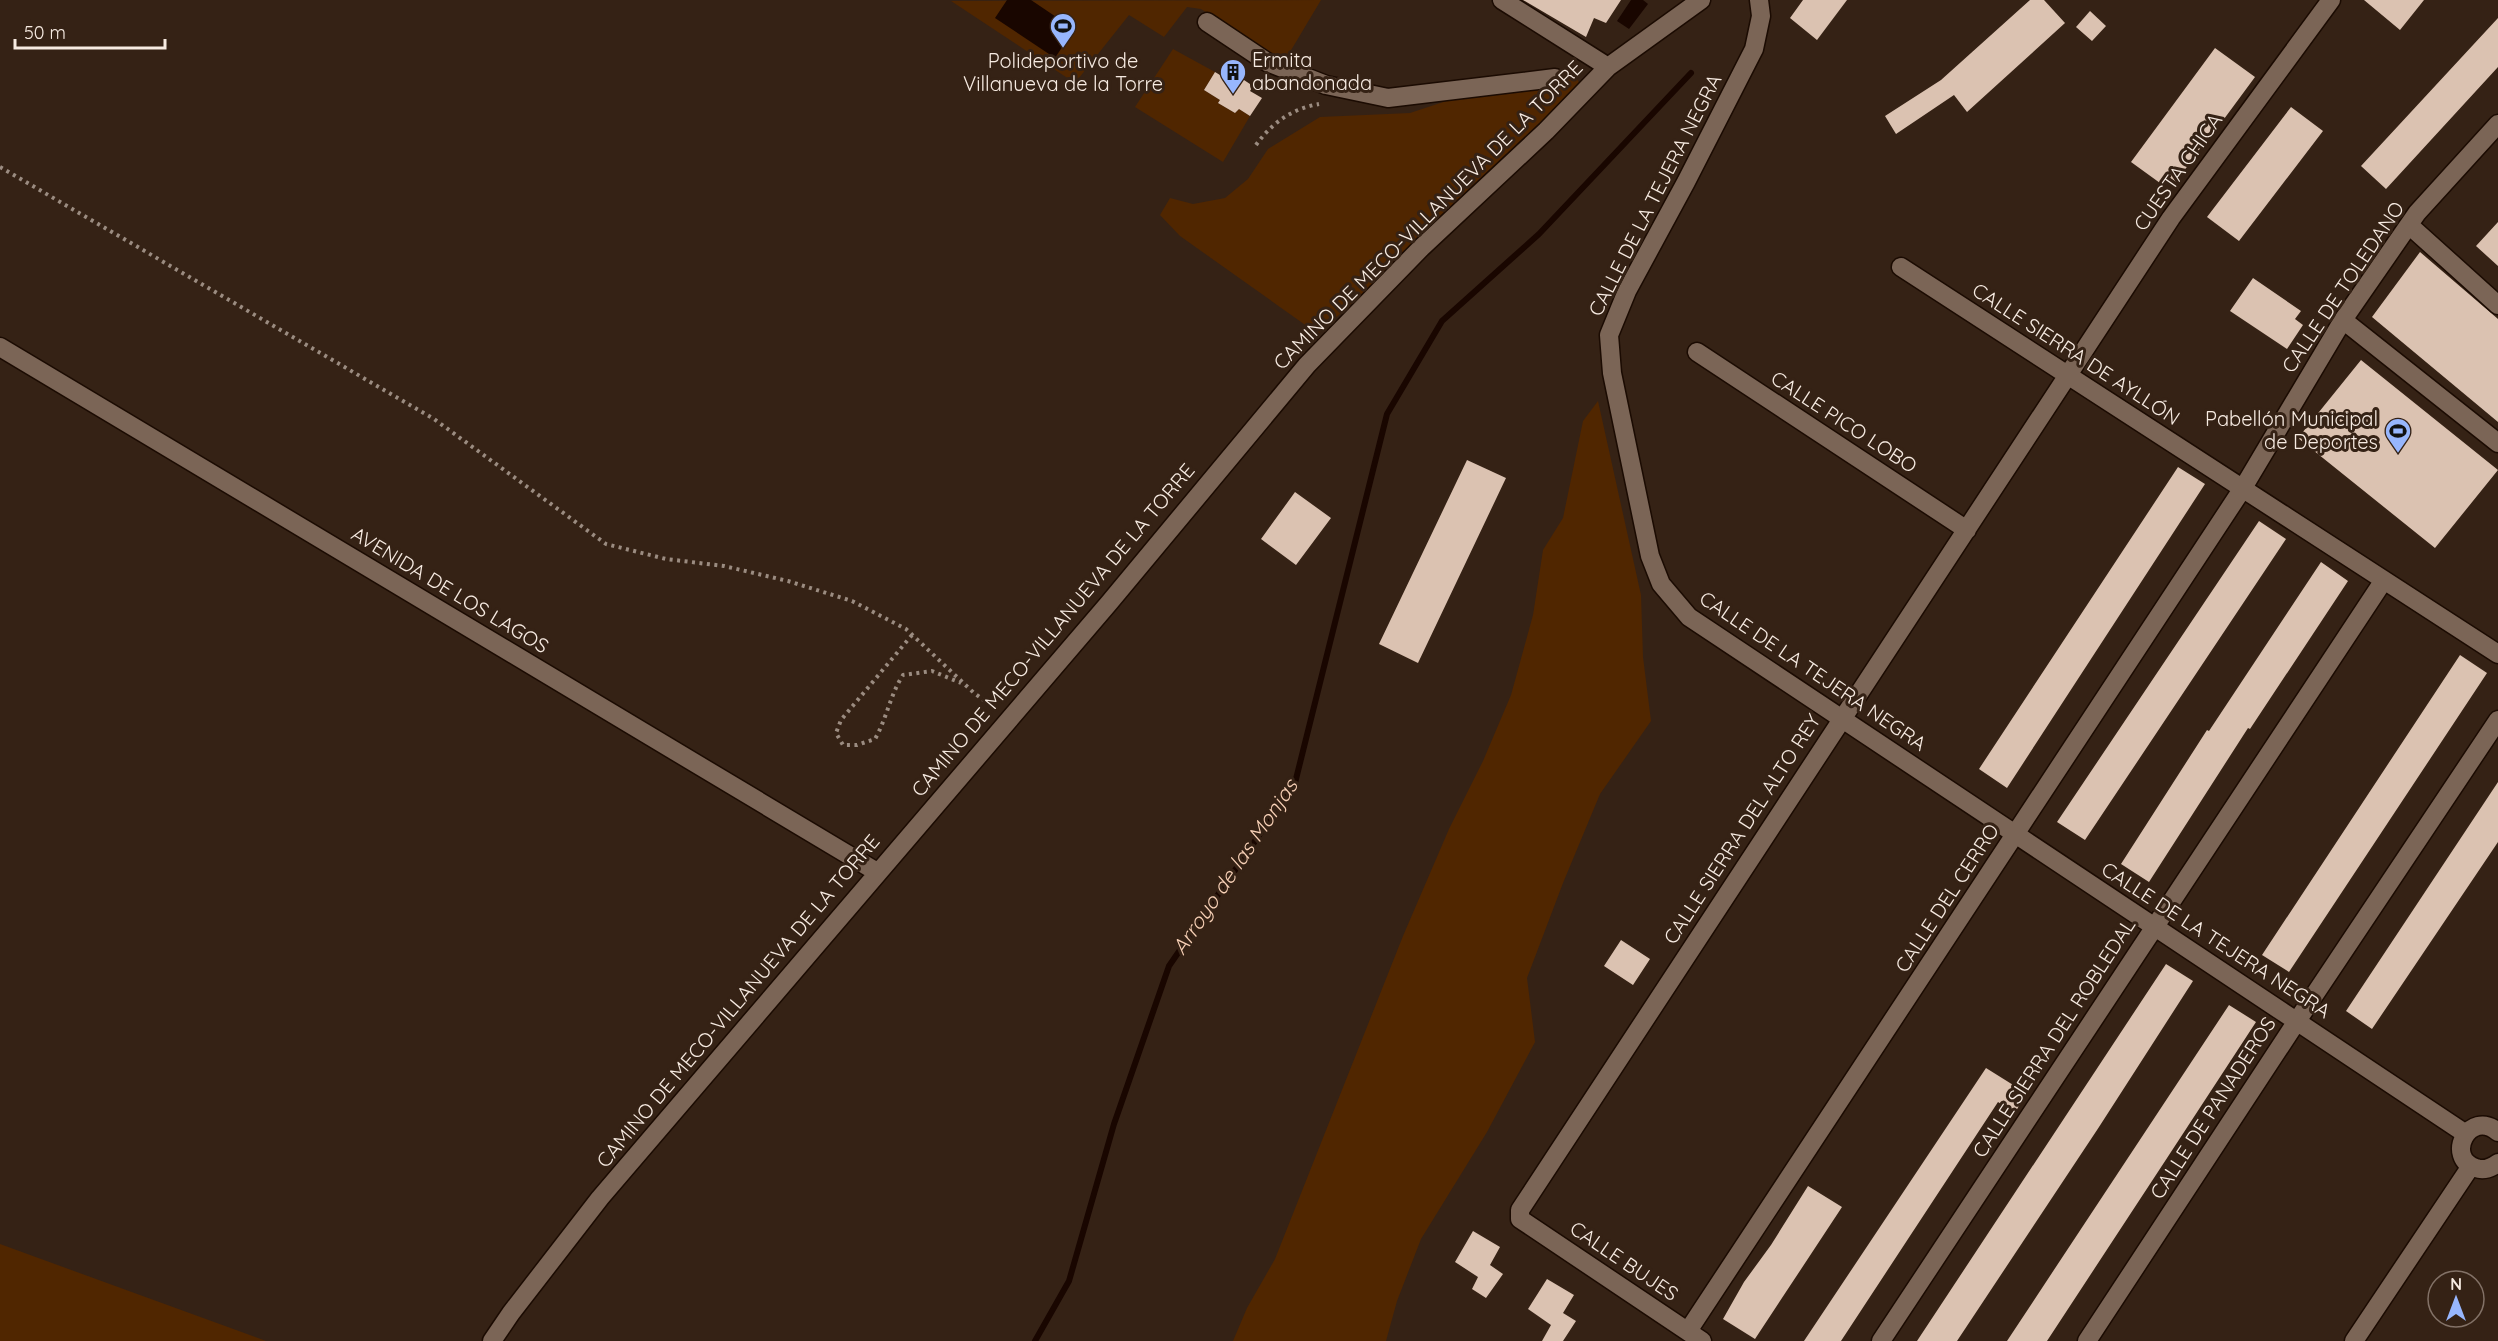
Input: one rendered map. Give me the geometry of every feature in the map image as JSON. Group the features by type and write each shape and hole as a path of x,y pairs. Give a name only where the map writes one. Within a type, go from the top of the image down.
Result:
{"street":[{"path":"1502,0 1608,66"},
{"name":"CAMINO DE MECO-VILLANUEVA DE LA TORRE","path":"492,1341 600,1198 1109,603 1307,365 1422,248 1545,131 1608,66 1701,0"},
{"name":"CALLE DE LA TEJERA NEGRA","path":"1759,0 1761,16 1754,49 1627,291 1609,335 1612,373 1650,556 1661,584 1689,617 2466,1134"},
{"name":"CUESTA CHICA","path":"2068,376 2171,218 2331,0"},
{"path":"1207,22 1267,62 1326,86 1388,98 1550,75 1583,92"},
{"name":"CALLE DE TOLEDANO","path":"2243,488 2343,320 2417,213 2498,124"},
{"path":"2409,225 2498,305"},
{"name":"CALLE SIERRA DE AYLLÓN","path":"1901,267 2498,654"},
{"path":"2343,320 2498,443"},
{"name":"AVENIDA DE LOS LAGOS","path":"0,347 877,872"},
{"name":"CALLE PICO LOBO","path":"1697,352 1967,530"},
{"name":"CALLE SIERRA DEL ALTO REY","path":"1520,1219 1520,1210 1524,1202 2068,376"},
{"name":"CALLE DEL CERRO","path":"1695,1336 2015,835 2243,488"},
{"name":"CALLE SIERRA DEL ROBLEDAL","path":"1881,1341 2384,580"},
{"name":"CALLE DE PANADEROS","path":"2087,1341 2498,720"},
{"path":"2497,1129 2476,1127 2466,1134 2462,1140 2462,1154 2471,1166 2484,1169 2498,1162"},
{"path":"2354,1341 2471,1166"},
{"name":"CALLE BUJES","path":"1520,1219 1695,1336"}],"path":[{"path":"1256,145 1269,127 1282,118 1316,104 1327,104"},
{"path":"0,167 434,419 606,544 666,558 724,566 788,581 852,601 906,629 964,684 1009,718"},
{"path":"912,635 841,720 836,734 843,745 857,745 875,740 885,722 894,688 903,675 932,671 964,684"}],"shaded area":[{"path":"1007,0 1031,0 1074,29 1055,58 995,18"},
{"name":"Polideportivo de Villanueva de la Torre","path":"1321,0 1284,62 1201,9 1187,7 1164,37 1129,15 1075,83 951,1"},
{"path":"1631,0 1643,0 1648,4 1629,29 1617,21"},
{"path":"1173,49 1215,72 1204,90 1220,100 1218,103 1235,113 1239,109 1250,116 1223,162 1135,107"},
{"path":"1573,69 1583,92 1318,334 1180,236 1160,215 1170,198 1193,204 1225,198 1248,179 1268,149 1320,117 1410,113 1516,78"},
{"path":"1598,401 1641,595 1643,657 1651,721 1600,794 1527,978 1535,1042 1487,1132 1421,1239 1397,1301 1386,1341 1233,1341 1247,1308 1275,1259 1403,936 1511,695 1533,615 1543,550 1563,518 1583,421"},
{"path":"0,1244 266,1341 0,1341"}],"building":[{"path":"1523,0 1621,0 1606,23 1594,18 1586,37"},
{"path":"1803,0 1847,0 1817,40 1790,18"},
{"path":"2030,0 2044,0 2065,23 1967,112 1954,95 1896,134 1885,116 1941,80"},
{"path":"2364,0 2424,0 2400,30"},
{"path":"2090,11 2106,26 2092,41 2076,27"},
{"path":"2498,18 2498,67 2386,189 2361,166"},
{"path":"2215,48 2255,77 2176,182 2166,175 2160,183 2131,162"},
{"name":"Ermita abandonada","path":"1215,72 1230,81 1235,74 1253,86 1250,91 1262,98 1250,116 1239,109 1235,113 1218,103 1220,100 1204,90"},
{"path":"2291,107 2323,131 2239,241 2207,217"},
{"path":"2498,222 2498,266 2476,246"},
{"path":"2420,252 2498,319 2498,422 2372,317"},
{"path":"2253,278 2301,311 2295,319 2303,325 2287,349 2230,311"},
{"name":"Pabellón Municipal de Deportes","path":"2361,360 2498,470 2435,548 2298,438"},
{"path":"1467,460 1506,478 1418,663 1379,644"},
{"path":"2178,467 2205,484 2007,788 1979,769"},
{"path":"1295,492 1331,518 1296,565 1261,539"},
{"path":"2259,521 2286,539 2085,840 2057,822"},
{"path":"2321,562 2348,581 2250,729 2248,728 2149,882 2121,864 2207,730 2209,731"},
{"path":"2460,655 2487,673 2289,972 2262,955"},
{"path":"2498,782 2498,842 2372,1029 2346,1011"},
{"path":"1621,940 1650,959 1633,985 1604,966"},
{"path":"2166,964 2193,981 2099,1127 1957,1341 1917,1341"},
{"path":"2229,1005 2256,1022 2047,1341 2007,1341"},
{"path":"1986,1068 2026,1093 2015,1113 1998,1102 1841,1341 1804,1341"},
{"path":"1808,1186 1842,1207 1755,1339 1723,1319 1744,1282 1771,1245"},
{"path":"1473,1231 1500,1247 1490,1265 1503,1274 1486,1298 1472,1289 1478,1277 1455,1262"},
{"path":"1547,1279 1574,1295 1563,1313 1576,1321 1563,1341 1542,1341 1551,1325 1528,1309"}],"waterway":[{"name":"Arroyo de las Monjas","path":"1035,1341 1069,1281 1114,1124 1169,966 1295,783 1387,414 1442,321 1539,234 1691,73"}],"place":[{"name":"Polideportivo de Villanueva de la Torre","path":"1063,49"},
{"name":"Ermita abandonada","path":"1233,95"},
{"name":"Pabellón Municipal de Deportes","path":"2398,454"}]}
